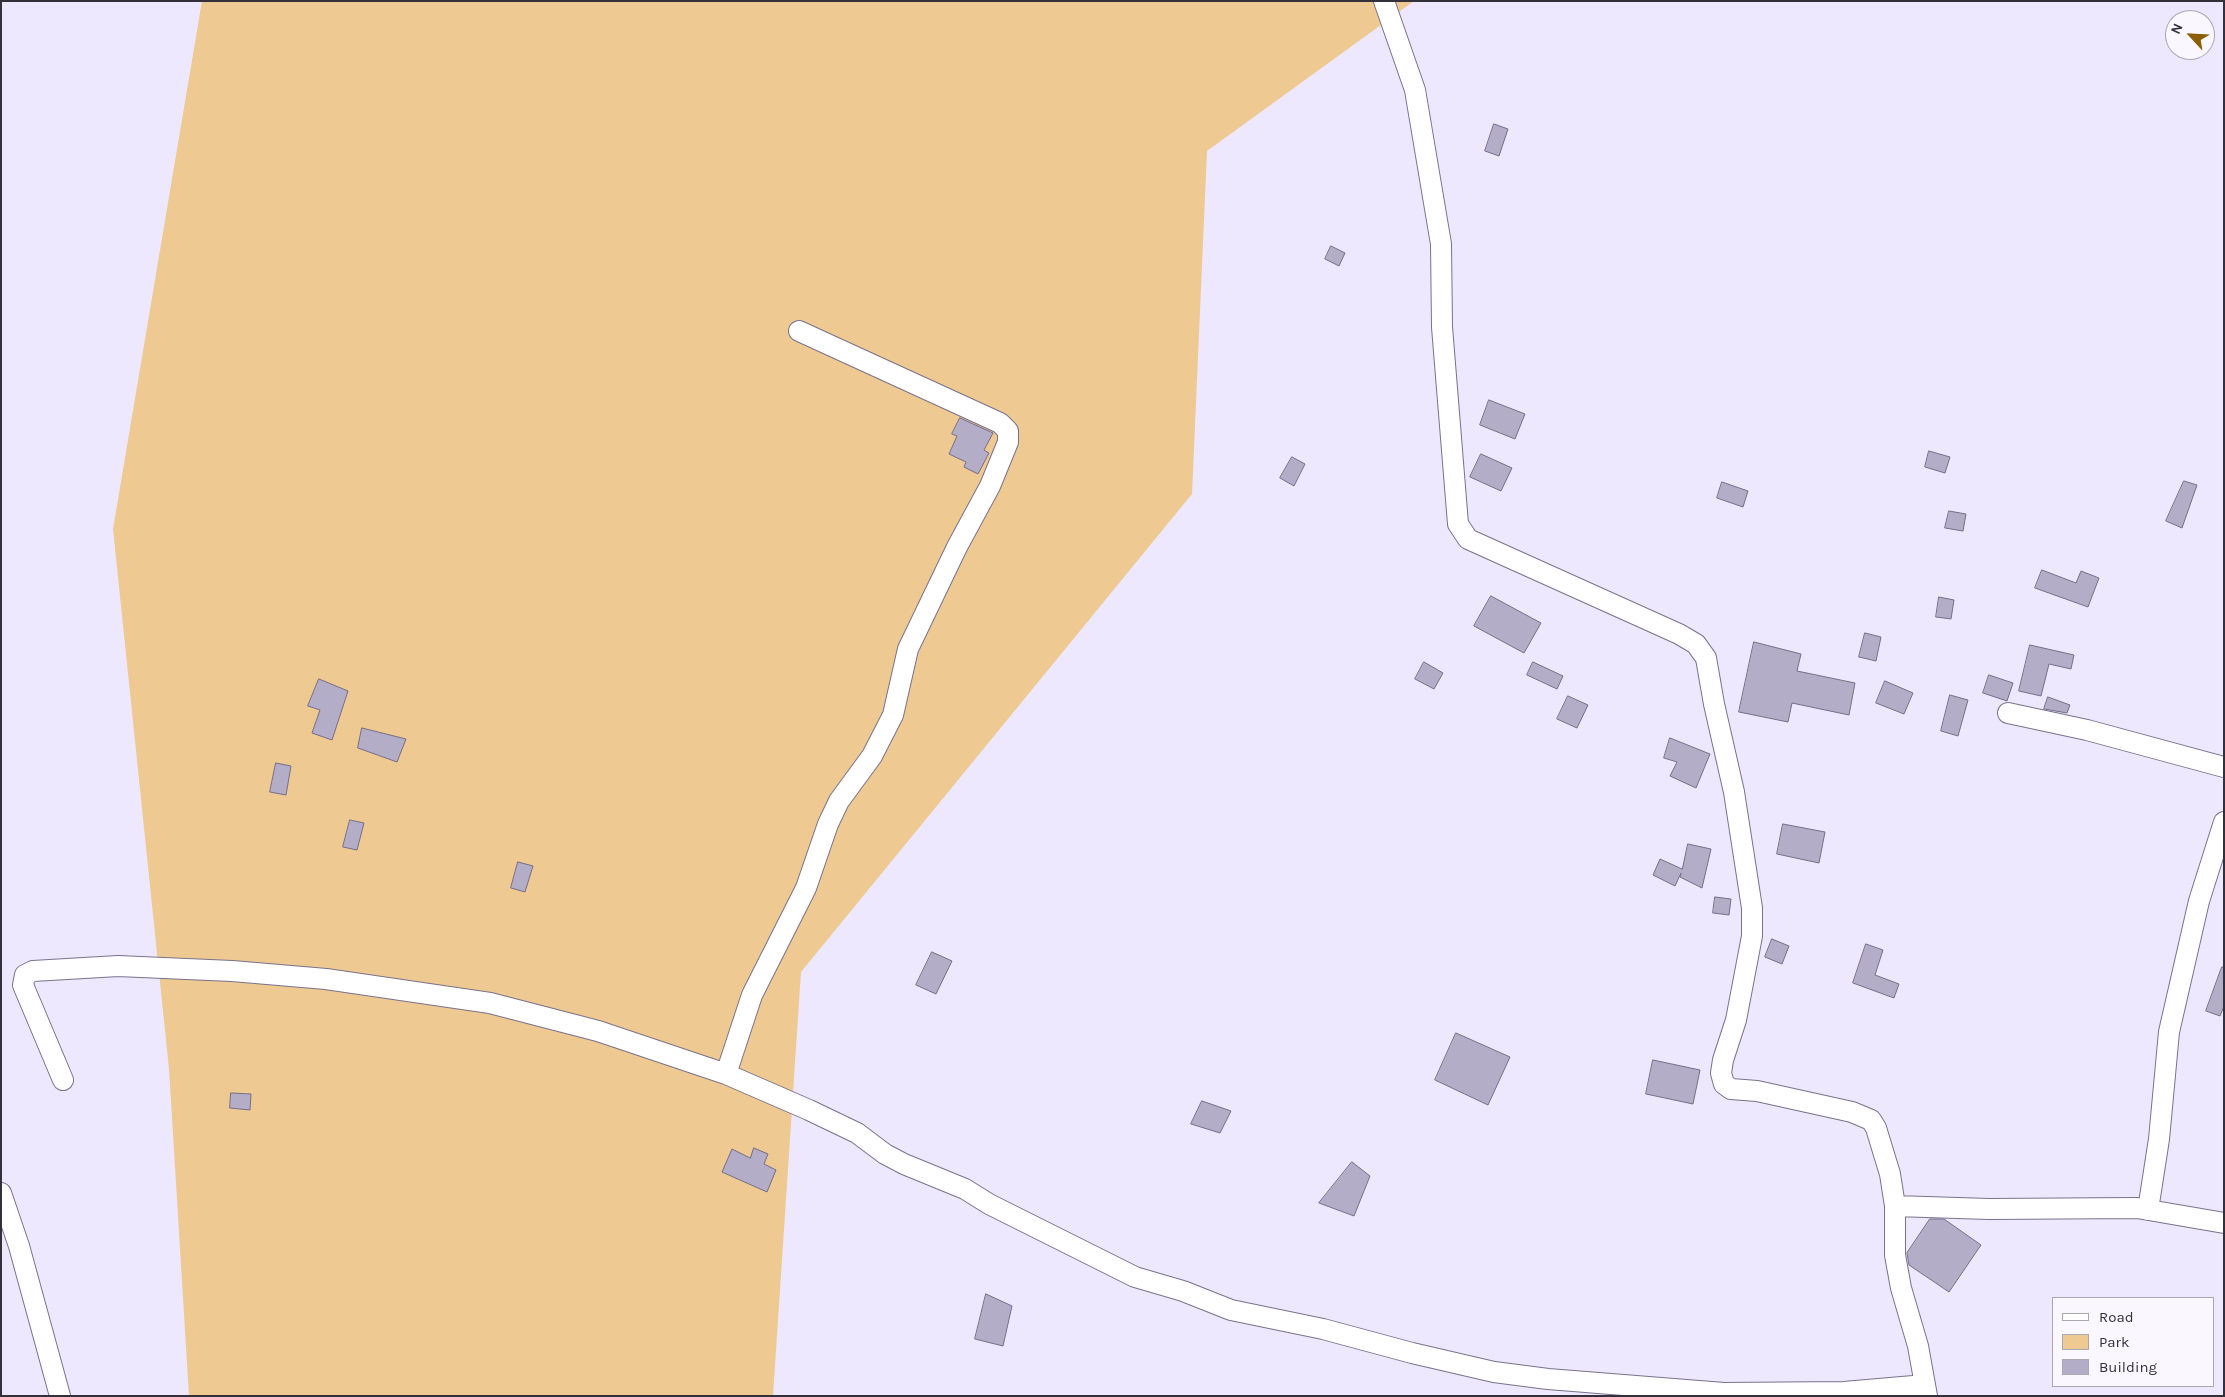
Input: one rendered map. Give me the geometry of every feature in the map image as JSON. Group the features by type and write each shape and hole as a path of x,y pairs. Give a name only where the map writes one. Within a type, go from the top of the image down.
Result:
{"street":[{"path":"64,1080 25,990 22,979 33,971 118,966 232,971 326,979 490,1003 598,1031 726,1074 857,1133 891,1158 965,1189 989,1204 1135,1277 1183,1291 1231,1310 1323,1329 1412,1353 1494,1372 1548,1379 1724,1393 1926,1390 1918,1346 1901,1288 1895,1255 1895,1206 1890,1174 1876,1128 1870,1120 1852,1112 1756,1091 1731,1089 1724,1084 1721,1073 1723,1060 1736,1020 1752,936 1752,908 1734,792 1714,704 1706,658 1696,644 1679,634 1468,539 1458,524 1442,327 1441,244 1414,90 1384,1"},
{"path":"726,1074 752,995 806,888 839,801 872,756 893,715 908,649 917,626 990,486 1008,442 1008,432 1000,423 799,331"},
{"path":"2008,713 2087,730 2224,767"},
{"path":"2148,1210 2159,1139 2169,1032 2199,902 2224,822"},
{"path":"1,1192 19,1246 60,1396"},
{"path":"1895,1206 1989,1209 2083,1207 2148,1210 2224,1223"}],"green space":[{"path":"202,1 1414,1 1207,151 1192,494 801,972 773,1396 189,1396 169,1069 113,529"}],"building":[{"path":"1494,124 1508,129 1499,156 1485,151"},
{"path":"1331,246 1345,253 1339,266 1325,259"},
{"path":"1489,400 1525,414 1515,439 1480,425"},
{"path":"960,418 993,433 984,450 989,453 978,474 964,467 966,462 949,454 957,436 952,434"},
{"path":"1929,451 1950,457 1945,473 1925,467"},
{"path":"1481,454 1512,468 1501,491 1470,477"},
{"path":"1292,457 1305,464 1294,486 1280,478"},
{"path":"2184,481 2197,485 2182,528 2166,521"},
{"path":"1722,482 1748,491 1743,507 1717,498"},
{"path":"1949,511 1966,514 1963,531 1945,528"},
{"path":"2042,570 2076,583 2081,571 2099,578 2088,607 2035,588"},
{"path":"1491,596 1541,623 1524,653 1474,626"},
{"path":"1939,597 1954,600 1951,619 1936,617"},
{"path":"1865,633 1881,637 1876,661 1859,657"},
{"path":"1754,642 1801,654 1797,671 1855,683 1849,715 1792,703 1788,722 1739,712"},
{"path":"2030,645 2074,655 2071,669 2049,664 2041,696 2019,691"},
{"path":"1424,662 1443,673 1434,689 1415,679"},
{"path":"1533,662 1563,676 1557,689 1527,675"},
{"path":"1989,675 2013,683 2007,701 1983,693"},
{"path":"319,679 348,691 332,740 312,733 320,710 308,706"},
{"path":"1885,681 1913,693 1904,714 1876,703"},
{"path":"1950,695 1968,700 1958,736 1941,731"},
{"path":"1568,696 1588,705 1577,728 1557,719"},
{"path":"2048,697 2070,705 2067,713 2044,709"},
{"path":"362,728 406,739 397,762 358,748"},
{"path":"1670,738 1710,754 1696,788 1670,776 1677,762 1664,758"},
{"path":"276,763 291,766 286,795 270,792"},
{"path":"350,820 364,823 357,850 343,847"},
{"path":"1783,824 1825,832 1819,863 1777,854"},
{"path":"1688,844 1711,849 1702,888 1680,877 1681,873 1675,886 1653,875 1660,859 1682,869"},
{"path":"518,862 533,866 525,892 511,888"},
{"path":"1715,897 1731,899 1729,915 1713,913"},
{"path":"1772,939 1789,946 1782,964 1765,957"},
{"path":"1866,944 1883,950 1875,975 1899,984 1894,998 1853,983"},
{"path":"932,952 952,961 936,994 916,985"},
{"path":"2222,967 2224,967 2224,1006 2220,1016 2206,1011"},
{"path":"1456,1033 1510,1057 1488,1105 1435,1080"},
{"path":"1653,1060 1700,1070 1693,1104 1646,1094"},
{"path":"231,1093 251,1094 250,1110 230,1108"},
{"path":"1202,1101 1231,1111 1220,1133 1191,1124"},
{"path":"754,1148 768,1154 764,1164 776,1170 767,1192 722,1172 732,1149 750,1158"},
{"path":"1352,1162 1370,1176 1354,1216 1319,1203"},
{"path":"1930,1219 1944,1219 1981,1245 1949,1292 1909,1265 1907,1253"},
{"path":"986,1294 1012,1306 1003,1346 975,1339"}]}
